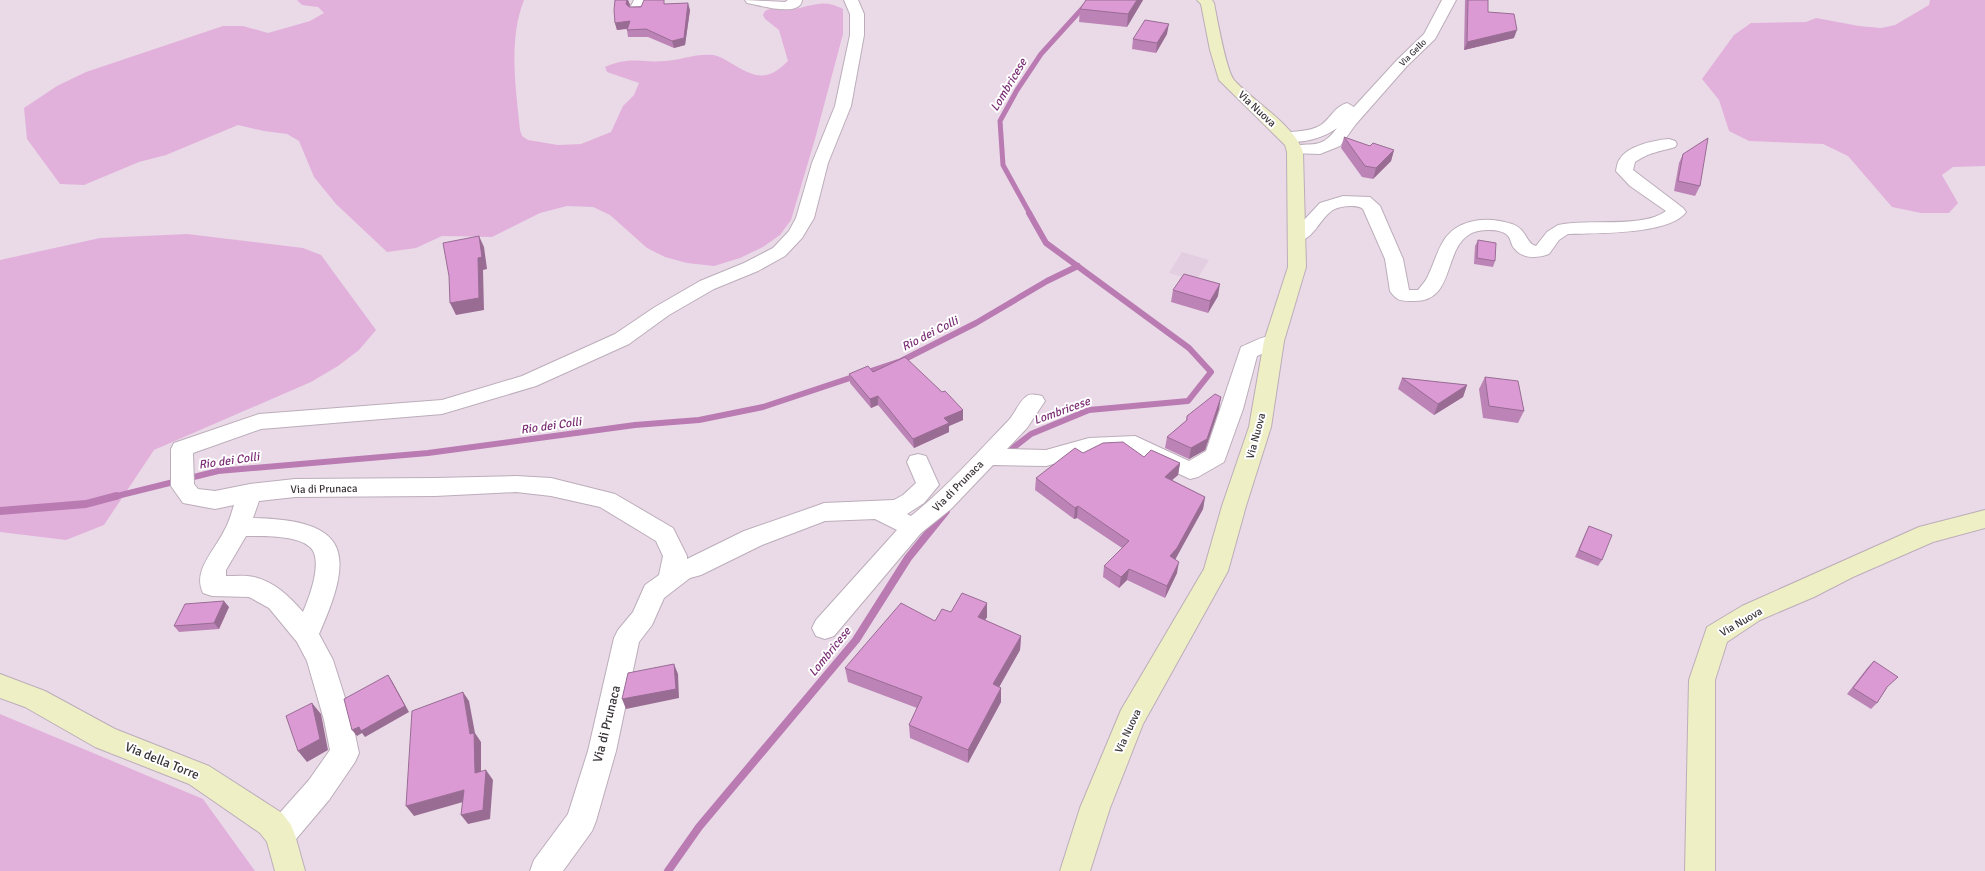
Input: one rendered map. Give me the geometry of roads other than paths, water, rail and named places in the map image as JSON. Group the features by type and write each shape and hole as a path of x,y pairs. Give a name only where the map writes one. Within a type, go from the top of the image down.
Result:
{"street":[{"path":"752,0 786,6 795,4 795,0"},
{"name":"Via di Prunaca","path":"670,579 675,556 665,535 607,500 551,487 516,484 295,488 250,493 215,500 191,497 183,486 182,449 259,422 442,407 530,381 622,339 662,311 707,285 751,267 779,252 796,234 805,218 820,164 843,106 857,36 857,14 851,0"},
{"name":"Via Nuova","path":"1075,871 1095,808 1131,720 1216,571 1234,506 1260,427 1274,342 1297,267 1298,236 1291,144 1226,80 1217,50 1207,3 1204,0"},
{"name":"Via Gello","path":"1291,144 1320,149 1334,143 1342,131 1402,63 1430,36 1450,0"},
{"path":"1298,236 1309,227 1326,207 1343,201 1364,201 1371,206 1394,259 1400,290 1403,294 1410,296 1424,295 1436,279 1449,245 1456,234 1467,228 1482,225 1499,226 1516,233 1522,244 1529,252 1540,252 1546,249 1553,236 1564,229 1656,223 1672,218 1677,212 1631,178 1624,170 1627,160 1642,149 1648,146 1669,144"},
{"name":"Via di Prunaca","path":"545,871 581,821 602,751 627,638 643,618 654,592 670,579 683,570 692,568 719,554 793,522 824,512 878,510 913,527 943,503 987,457 1046,458 1090,446 1135,444 1190,471 1216,456 1248,352 1274,342"},
{"path":"987,457 1019,423 1034,401"},
{"path":"878,510 893,510 912,503 928,485 918,462"},
{"path":"250,493 238,527 214,569 212,586 253,587 278,601 306,634 320,660 338,720 345,753 319,790 280,835"},
{"name":"Via Nuova","path":"1700,871 1702,680 1716,635 1751,613 1805,590 1844,570 1926,534 1985,519"},
{"path":"238,527 265,527 306,533 320,541 324,547 327,553 329,568 324,588 306,634"},
{"path":"825,628 913,527"},
{"name":"Via della Torre","path":"0,686 35,699 104,738 199,775 271,823 280,835 290,871"}],"waterway":[{"name":"Lombricese","path":"1030,214 1003,165 1000,121 1017,90 1041,54 1090,0"},
{"name":"Lombricese","path":"1029,213 1046,243 1078,266"},
{"name":"Rio dei Colli","path":"113,497 218,471 428,453 635,425 699,420 763,407 901,361 976,323 1047,281 1078,266"},
{"name":"Lombricese","path":"1004,455 1031,434 1089,410 1188,401 1211,372 1189,348 1078,266"},
{"name":"Rio dei Colli","path":"0,511 86,504 116,496"},
{"name":"Lombricese","path":"668,871 699,827 856,640 908,558 946,511"}]}
